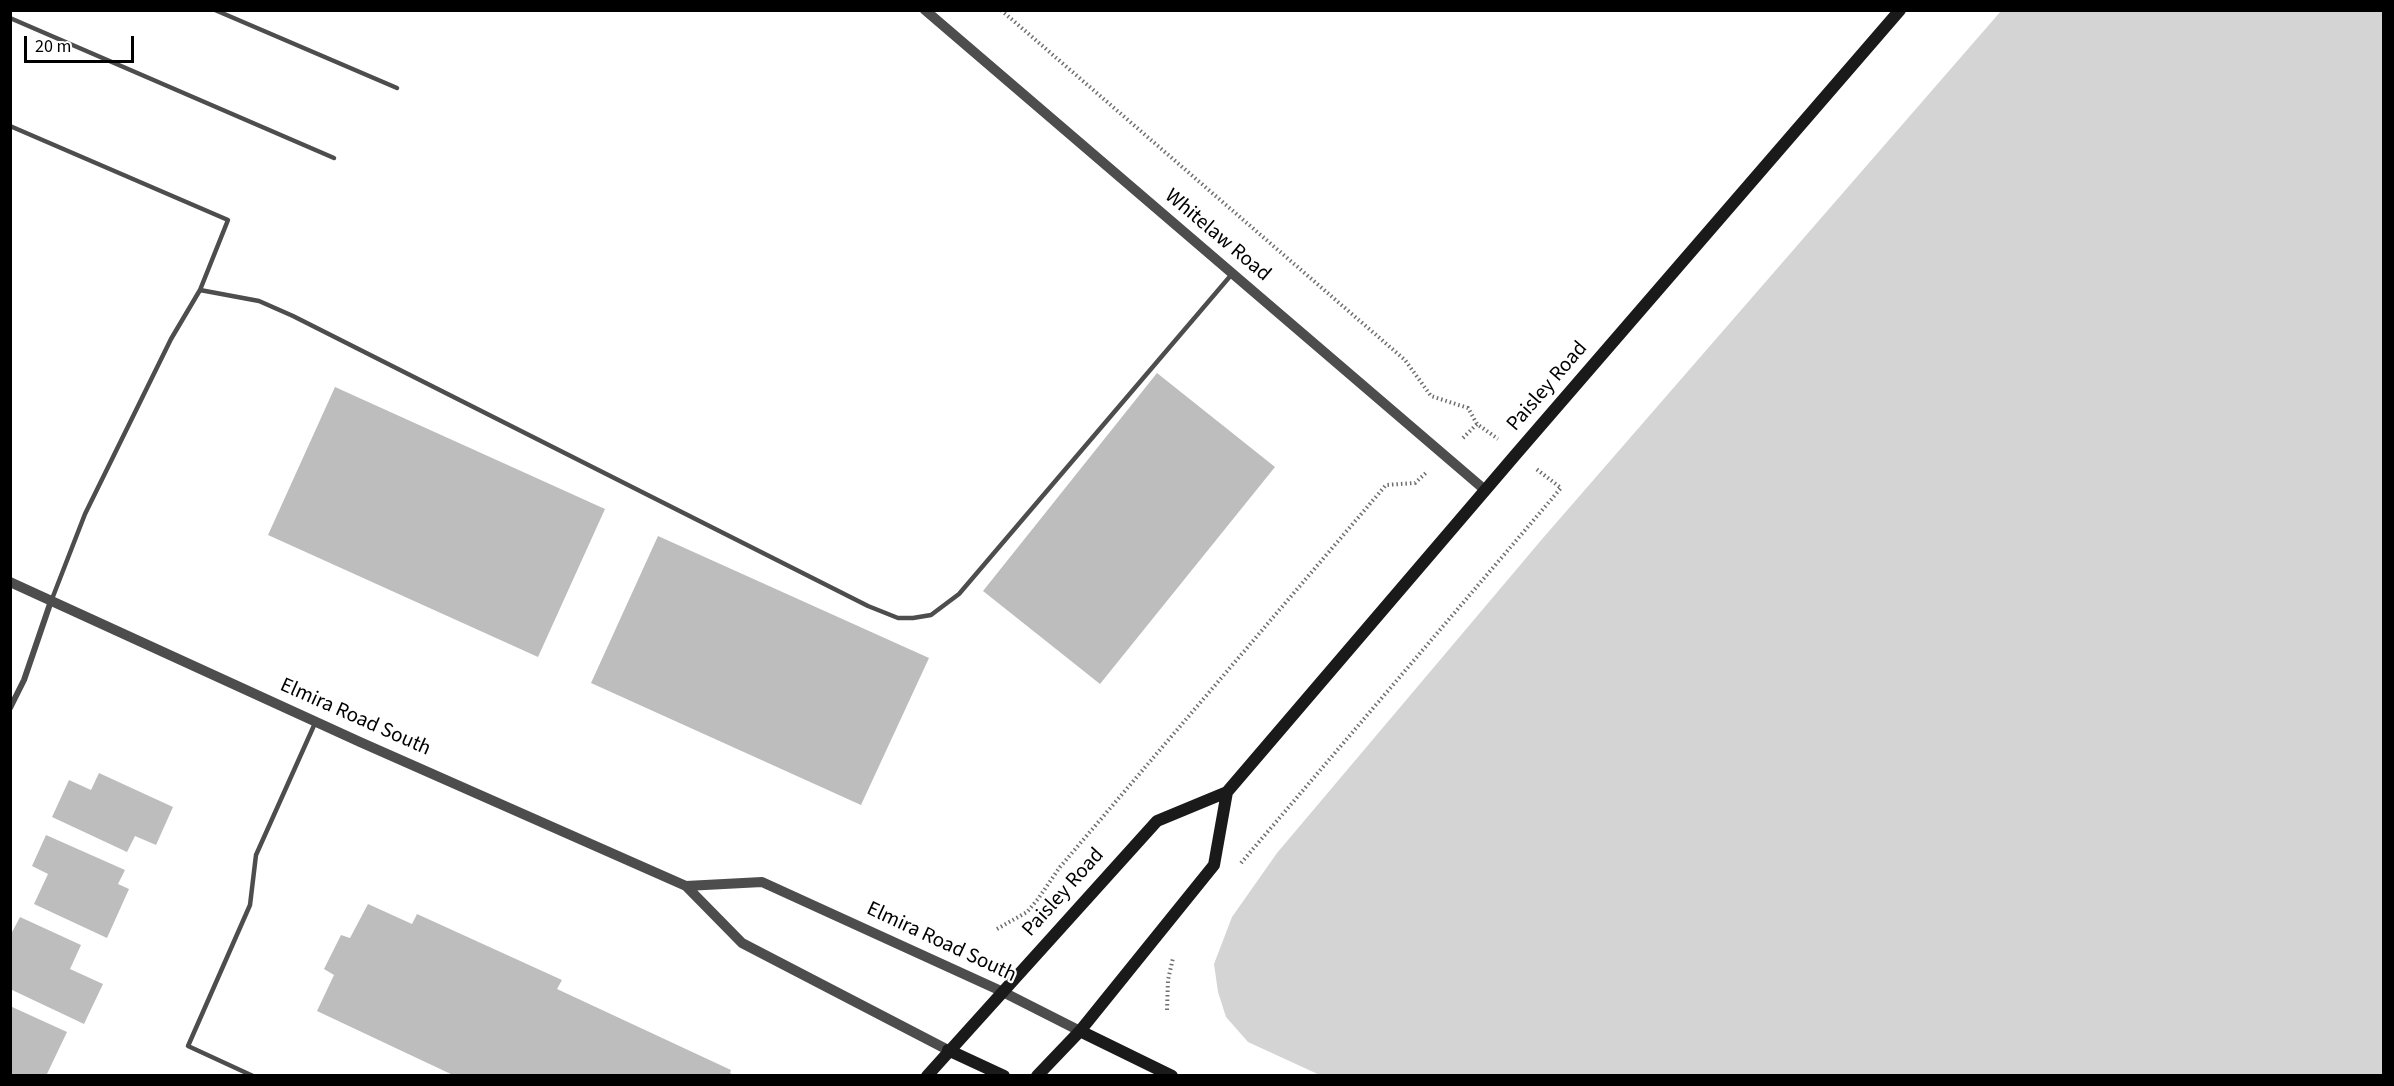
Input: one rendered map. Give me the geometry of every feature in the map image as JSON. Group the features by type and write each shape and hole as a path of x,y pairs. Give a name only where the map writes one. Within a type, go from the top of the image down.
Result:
{"main road":[{"name":"Paisley Road","path":"927,1076 1001,991 1157,821 1227,792 1485,489 1900,10"},
{"path":"1037,1076 1080,1031 1214,865 1227,792"},
{"name":"Elmira Road South","path":"1080,1031 1172,1076"},
{"name":"Elmira Road South","path":"948,1050 1004,1076"}],"street":[{"name":"Whitelaw Road","path":"925,10 1485,489"},
{"name":"Elmira Road South","path":"10,582 686,886 742,943 948,1050"},
{"path":"10,708 24,680 51,601"},
{"name":"Elmira Road South","path":"686,886 762,882 1001,991 1080,1031"}],"lane":[{"path":"215,10 397,88"},
{"path":"10,18 334,158"},
{"path":"10,126 228,220 200,290 171,339 85,514 51,601"},
{"path":"200,290 259,302 293,316 868,606 898,618 913,618 932,615 959,594 1232,274"},
{"path":"253,1076 188,1046 250,905 256,855 316,721"}],"path":[{"path":"1000,10 1405,360 1431,396 1468,408 1477,424"},
{"path":"1233,872 1561,488 1540,472"},
{"path":"997,929 1027,912 1060,867 1386,485 1415,483"},
{"path":"1167,1010 1168,980 1174,953"}],"shaded area":[{"path":"2001,11 2383,11 2383,1075 1322,1076 1248,1042 1226,1017 1218,992 1214,964 1232,917 1277,853 1543,538"}],"building":[{"path":"1157,373 1275,467 1100,684 983,591"},
{"path":"335,387 605,509 538,657 268,535"},
{"path":"658,536 929,658 861,805 591,683"},
{"path":"99,773 173,807 156,845 135,836 127,852 52,817 69,780 91,790"},
{"path":"46,835 125,870 118,884 129,889 107,938 34,904 48,874 32,866"},
{"path":"368,904 412,924 417,914 562,980 557,989 731,1070 730,1073 736,1076 455,1076 317,1011 334,975 324,969 341,935 350,938"},
{"path":"20,917 81,945 70,969 103,984 84,1024 10,989 10,936"},
{"path":"10,1006 67,1032 46,1076 10,1076"}]}
